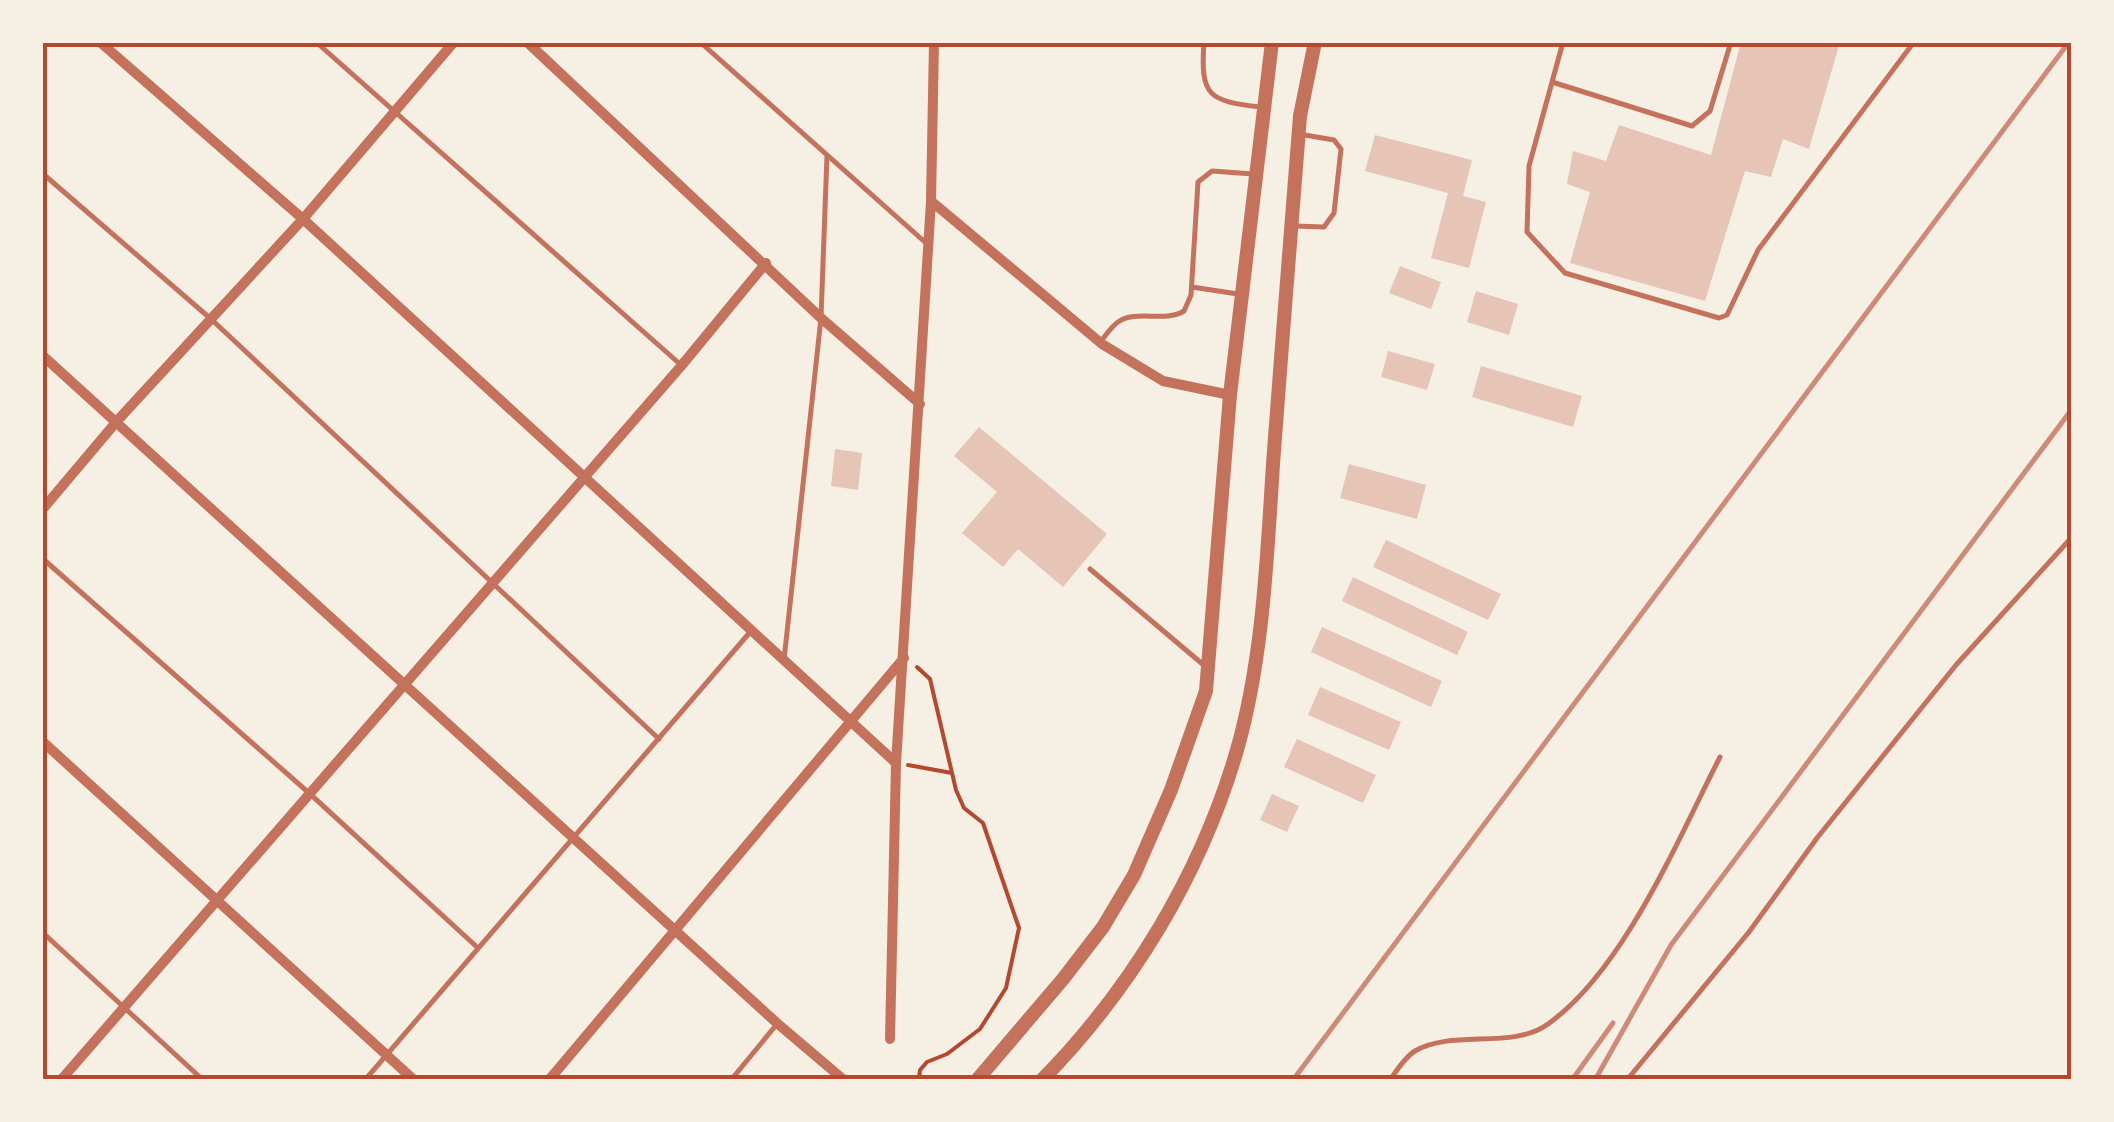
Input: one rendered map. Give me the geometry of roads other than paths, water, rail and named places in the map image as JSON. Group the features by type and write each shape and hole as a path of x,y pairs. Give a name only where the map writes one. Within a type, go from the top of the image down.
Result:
{"street":[{"path":"100,42 304,219 896,763"},
{"path":"42,510 117,420 304,219 454,42"},
{"path":"528,42 822,318 920,404"},
{"path":"890,1039 896,763 929,246 934,42"},
{"path":"977,1080 1063,980 1134,875 1171,790 1206,691 1230,395 1272,42"},
{"path":"1042,1080 1081,1040 1140,961 1192,864 1238,747 1256,648 1270,518 1299,134 1314,42"},
{"path":"931,200 1100,342 1162,380 1230,395"},
{"path":"61,1080 682,366 766,263"},
{"path":"42,355 402,685 844,1080"},
{"path":"550,1080 904,657"},
{"path":"42,741 414,1080"}],"lane":[{"path":"316,42 682,366"},
{"path":"700,42 929,246"},
{"path":"1204,42 1202,76 1212,94 1223,102 1264,108"},
{"path":"1563,42 1529,166 1527,232 1565,273 1719,318 1726,315 1758,250 1914,42"},
{"path":"1552,82 1692,126 1710,111 1730,42"},
{"path":"1291,226 1324,227 1334,213 1340,149 1334,140 1299,134"},
{"path":"784,662 822,318 827,156"},
{"path":"42,172 211,319 659,739"},
{"path":"1100,342 1117,322 1127,318 1180,314 1190,301 1192,287 1198,182 1212,172 1256,174"},
{"path":"1192,287 1242,294"},
{"path":"1626,1080 1749,932 1817,838 1945,679 2072,537"},
{"path":"42,558 478,948"},
{"path":"1090,569 1208,669"},
{"path":"364,1080 752,632"},
{"path":"1390,1080 1415,1051 1434,1045 1528,1034 1547,1026 1578,997 1614,952 1666,864 1720,757"},
{"path":"42,932 203,1080"},
{"path":"731,1080 778,1024"}],"railway":[{"path":"1293,1080 2069,42"},
{"path":"1595,1080 1671,945 2072,409"},
{"path":"1572,1080 1613,1023"}]}
